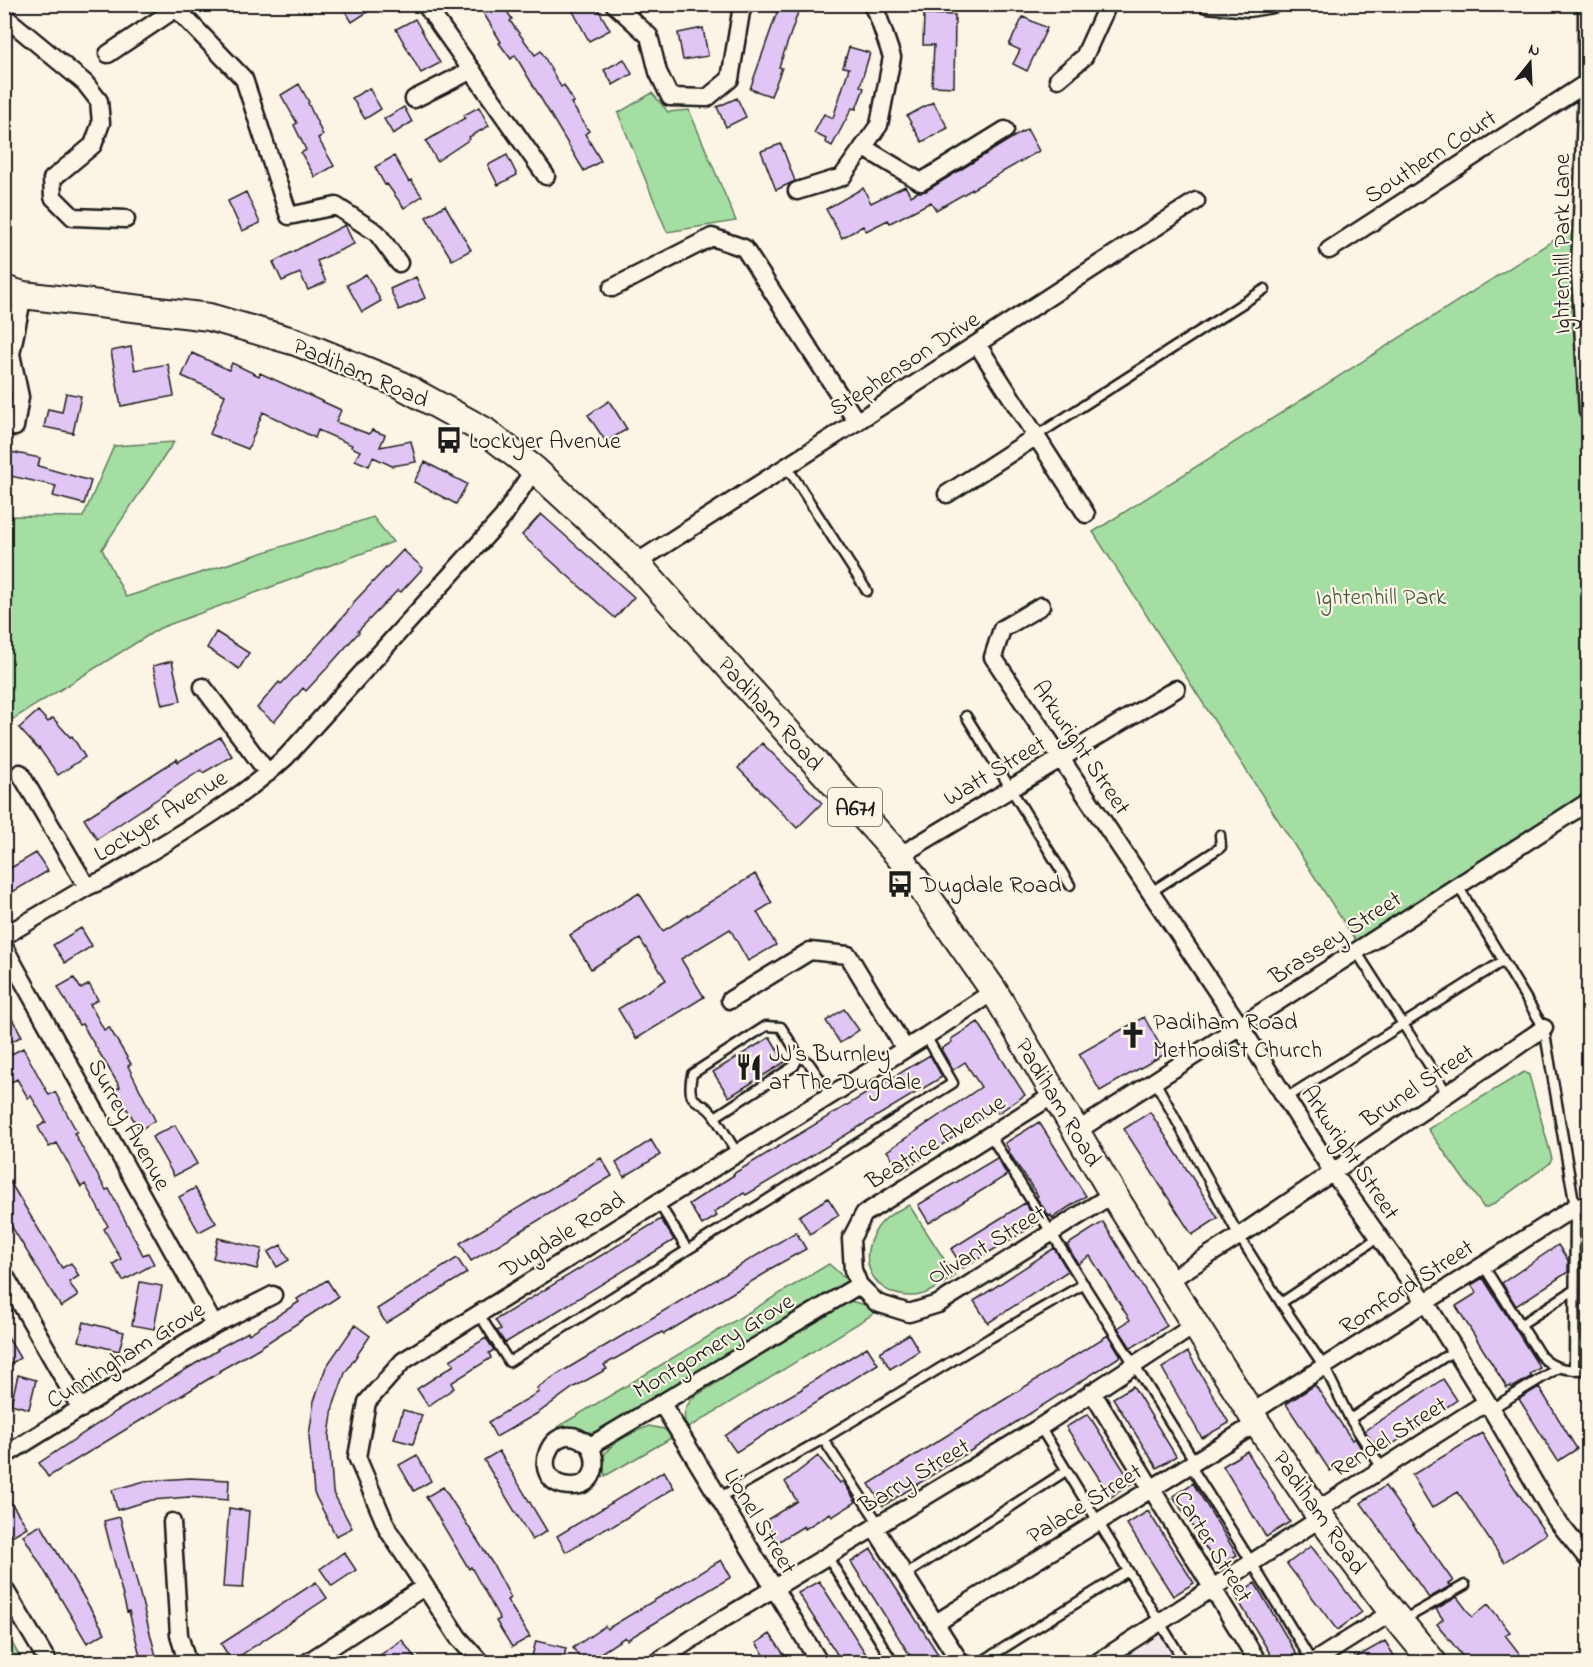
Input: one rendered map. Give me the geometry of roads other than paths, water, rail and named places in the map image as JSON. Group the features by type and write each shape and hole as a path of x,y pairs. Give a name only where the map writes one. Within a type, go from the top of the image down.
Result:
{"main road":[{"name":"Padiham Road","path":"14,292 208,317 296,342 397,383 485,431 534,469 636,563 899,855 994,991 1113,1194 1254,1418 1319,1514 1395,1617 1433,1662"}],"street":[{"path":"425,4 546,176"},
{"path":"614,4 649,36 658,72 670,97 707,98 730,79 741,12 745,4"},
{"path":"797,191 842,177 879,125 892,57 878,16 871,4"},
{"path":"1058,79 1084,57 1108,4"},
{"path":"1207,4 1249,8 1273,4"},
{"name":"Ightenhill Park Lane","path":"1587,4 1587,157 1580,271 1588,412"},
{"path":"108,54 174,7 244,79 289,216 336,206 377,233 399,263"},
{"path":"4,16 85,83 99,101 101,123 93,145 52,178 53,197 73,217 126,219"},
{"path":"414,99 472,70"},
{"name":"Southern Court","path":"1329,250 1588,82"},
{"path":"863,147 921,182 1005,130"},
{"name":"Stephenson Drive","path":"636,563 1196,201"},
{"path":"612,288 712,237 744,248 857,422"},
{"path":"14,292 11,354 21,397 15,427"},
{"path":"977,344 1086,514"},
{"path":"947,494 1035,437"},
{"name":"Lockyer Avenue","path":"4,936 87,887 105,879 226,804 268,773 294,748 503,516 534,469"},
{"name":"Arkwright Street","path":"1041,606 1002,629 993,657 1240,1026 1332,1172 1426,1303 1555,1518 1588,1557"},
{"path":"203,687 268,773"},
{"name":"Watt Street","path":"899,855 1176,689"},
{"path":"20,773 87,887"},
{"name":"Brassey Street","path":"1077,1131 1588,802"},
{"name":"Surrey Avenue","path":"4,946 214,1325"},
{"path":"730,1000 810,951 848,955 905,1049"},
{"name":"Dugdale Road","path":"424,1587 388,1530 357,1457 367,1402 403,1361 926,1036 994,991"},
{"name":"Brunel Street","path":"1168,1281 1239,1236 1544,1028"},
{"name":"Beatrice Avenue","path":"860,1285 853,1270 851,1239 864,1214 1055,1094"},
{"name":"Olivant Street","path":"860,1285 877,1303 909,1312 938,1304 1113,1194"},
{"name":"Romford Street","path":"1254,1418 1325,1368 1483,1265 1582,1206"},
{"path":"4,1274 81,1409"},
{"name":"Montgomery Grove","path":"591,1446 860,1285"},
{"name":"Cunningham Grove","path":"4,1456 214,1325 273,1295"},
{"name":"Barry Street","path":"657,1662 826,1556 1040,1427 1195,1325"},
{"name":"Carter Street","path":"1092,1392 1258,1662"},
{"name":"Lionel Street","path":"662,1404 819,1662"},
{"name":"Rendel Street","path":"1098,1662 1213,1590 1382,1468 1489,1406"},
{"name":"Palace Street","path":"936,1623 1193,1464 1254,1418"},
{"path":"172,1522 179,1635 187,1662"},
{"path":"876,1526 904,1575 960,1662"},
{"path":"308,1662 424,1587 458,1637 480,1662"},
{"path":"4,1588 45,1661"},
{"path":"1319,1661 1395,1617"}],"lane":[{"path":"1035,437 1265,289"},
{"path":"787,467 867,591"},
{"path":"966,716 1070,885"},
{"path":"1151,892 1221,848 1220,835"},
{"path":"1458,886 1544,1028 1582,1206 1574,1290 1574,1370"},
{"path":"1356,951 1447,1092"},
{"path":"1286,1098 1503,961"},
{"path":"736,1153 712,1113 694,1100 689,1090 692,1074 766,1026 781,1027 799,1056 808,1063 831,1095"},
{"path":"478,1314 509,1362 953,1083 926,1036"},
{"path":"715,1117 794,1066 799,1056"},
{"path":"1155,1081 1239,1236 1325,1368 1350,1419 1382,1468"},
{"path":"990,1135 1134,1365 1252,1563 1319,1661"},
{"path":"658,1202 687,1249"},
{"path":"1281,1303 1379,1237"},
{"path":"1483,1265 1547,1364 1558,1368 1588,1370"},
{"path":"720,1497 823,1439 1084,1284"},
{"path":"1520,1324 1574,1290"},
{"path":"1350,1419 1455,1350"},
{"path":"1489,1406 1558,1368"},
{"path":"1040,1427 1184,1662"},
{"path":"823,1439 876,1526"},
{"path":"904,1575 1066,1471"},
{"path":"826,1556 893,1662"},
{"path":"981,1662 1128,1571"},
{"path":"1395,1617 1465,1585"}],"place":[{"name":"Lockyer Avenue","path":"449,440"},
{"name":"Dugdale Road","path":"900,884"},
{"name":"Padiham Road Methodist Church","path":"1133,1035"},
{"name":"JJ’s Burnley at The Dugdale","path":"749,1067"}],"park label":[{"name":"Ightenhill Park","path":"1381,596"}]}
